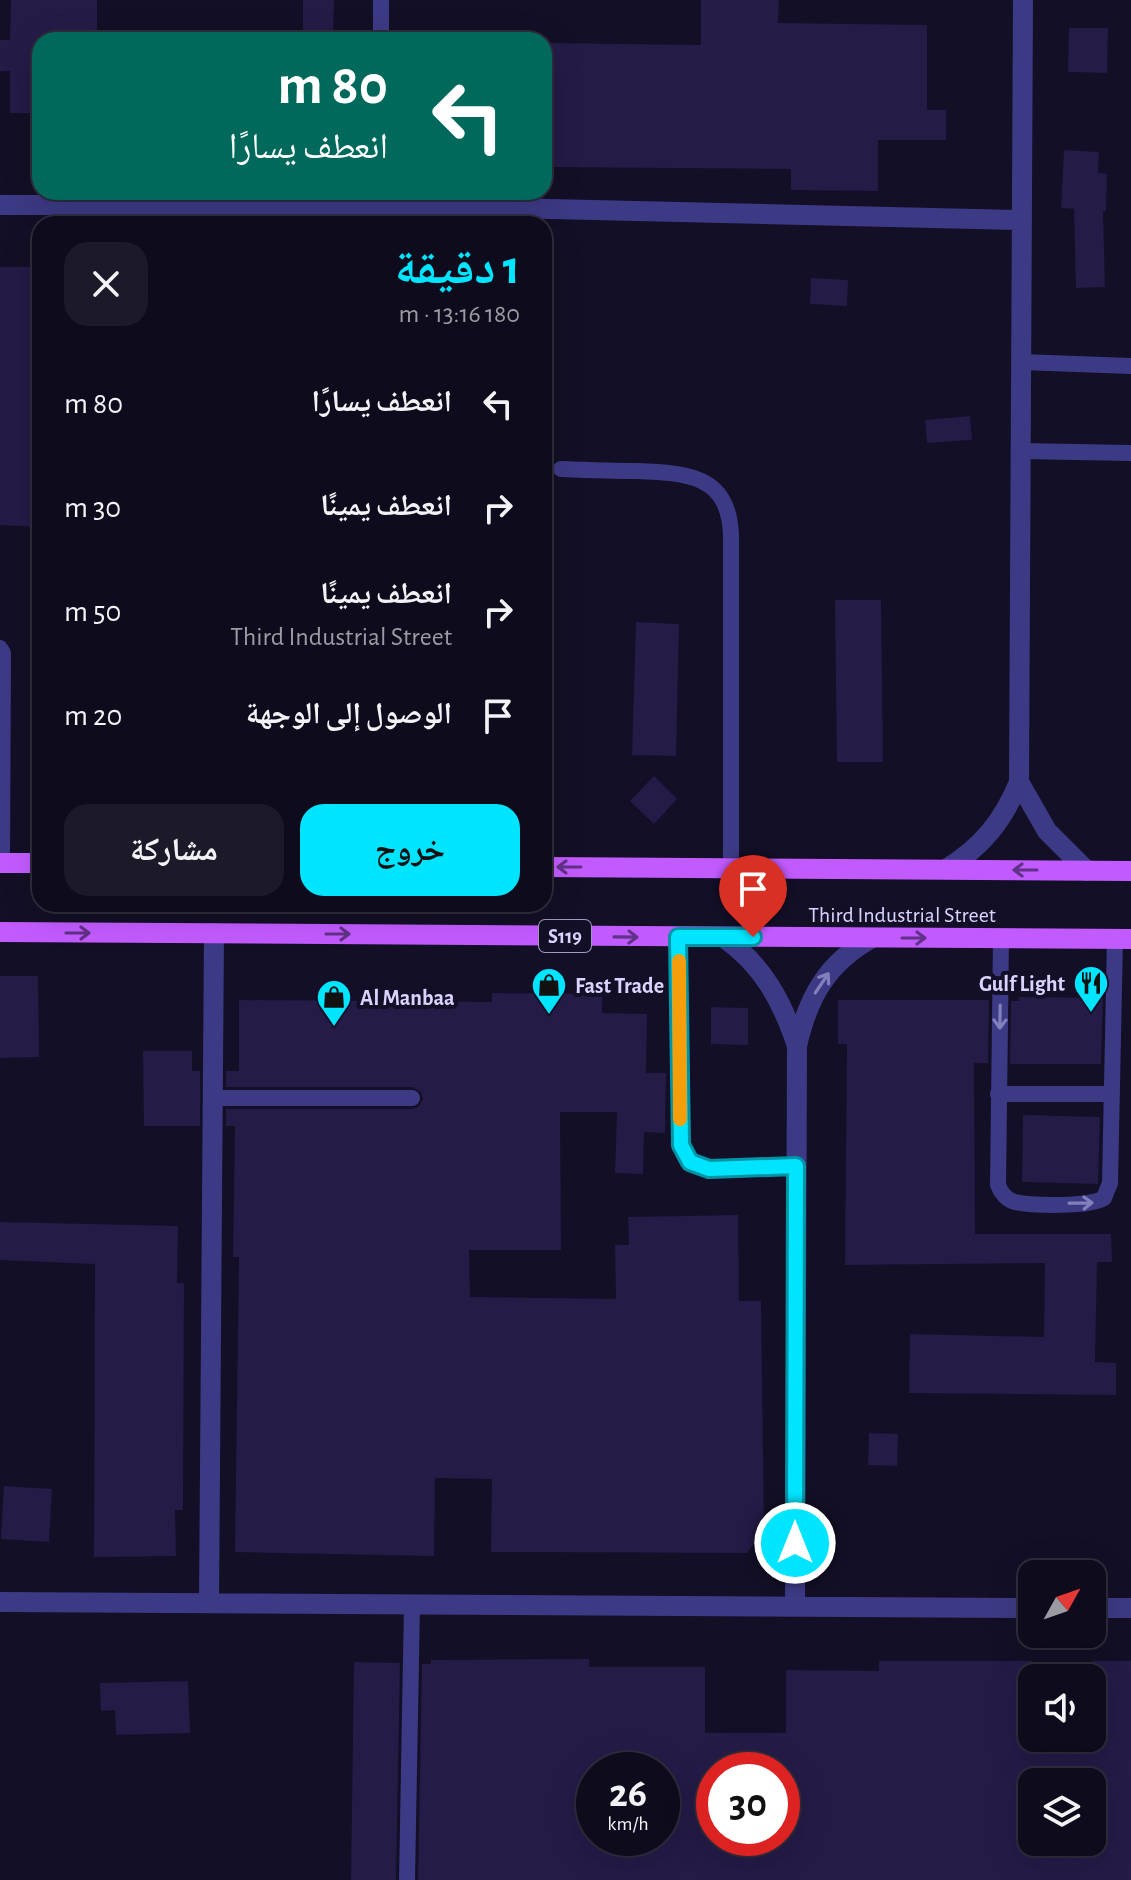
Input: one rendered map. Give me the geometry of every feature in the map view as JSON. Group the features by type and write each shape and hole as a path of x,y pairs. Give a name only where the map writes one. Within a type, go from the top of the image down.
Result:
{"main road":[{"path":"1,863 32,863"},
{"name":"Third Industrial Street","path":"552,867 1131,871"},
{"name":"Third Industrial Street","path":"0,932 1123,939"}],"street":[{"path":"946,869 971,854 991,833 1008,809 1019,782 1023,0"},
{"path":"0,205 271,200"},
{"path":"438,200 1022,220"},
{"path":"1019,782 1047,831 1087,871"},
{"path":"209,1603 214,933"},
{"path":"723,937 744,952 762,972 777,995 797,1046"},
{"path":"795,1606 797,1046 814,994 849,951 872,938"},
{"path":"0,1602 1018,1608"},
{"path":"1106,1608 1131,1608"}],"lane":[{"path":"381,0 381,32"},
{"path":"1021,362 1131,366"},
{"path":"1020,451 1131,453"},
{"path":"561,469 691,475 717,492 726,506 731,537 731,868"},
{"path":"0,648 3,653 1,863"},
{"path":"678,937 681,1145 684,1154 690,1162 709,1169 796,1166"},
{"path":"1001,939 997,1177 1001,1193 1014,1202 1089,1204 1104,1198 1110,1183 1112,1094 1123,939"},
{"path":"998,1094 1112,1094"},
{"path":"212,1098 412,1098"},
{"path":"407,1880 412,1604"}],"building":[{"path":"11,0 97,0 97,32 32,32 32,113 10,113 10,71 0,71 0,40 10,40"},
{"path":"303,0 334,0 333,32 303,32"},
{"path":"701,0 779,0 778,23 927,25 927,110 946,110 946,140 878,140 878,191 791,190 791,169 552,167 552,43 701,45"},
{"path":"1069,28 1108,28 1107,73 1068,72"},
{"path":"1064,150 1099,152 1098,173 1107,174 1106,211 1103,211 1105,287 1076,288 1074,209 1061,208"},
{"path":"0,267 32,267 32,527 0,525"},
{"path":"811,278 848,280 847,306 810,304"},
{"path":"970,416 972,440 927,443 925,420"},
{"path":"835,600 881,600 883,762 837,762"},
{"path":"636,622 679,624 676,756 632,755"},
{"path":"654,776 677,799 654,824 630,801"},
{"path":"0,976 38,976 39,1057 0,1058"},
{"path":"492,993 602,994 602,1013 647,1014 646,1073 666,1073 665,1133 644,1132 643,1174 615,1173 617,1112 560,1112 561,1250 469,1250 470,1297 616,1299 615,1245 629,1245 628,1217 738,1215 739,1301 761,1301 764,1530 747,1553 491,1552 492,1479 435,1478 434,1556 235,1552 239,1257 233,1257 235,1126 226,1126 226,1109 412,1109 418,1107 423,1099 421,1092 412,1087 226,1087 226,1071 239,1071 239,1000 492,1002"},
{"path":"1019,997 1103,998 1101,1064 1010,1064 1011,1001 1019,1001"},
{"path":"838,1000 989,1000 988,1063 974,1063 975,1234 1111,1234 1112,1262 1097,1262 1095,1362 1116,1363 1116,1395 909,1393 910,1334 1044,1337 1045,1263 845,1265 847,1044 838,1044"},
{"path":"711,1007 748,1008 748,1045 711,1044"},
{"path":"143,1051 192,1051 192,1071 200,1071 200,1126 144,1126"},
{"path":"1023,1115 1100,1117 1098,1184 1022,1182"},
{"path":"0,1222 178,1226 177,1283 184,1283 183,1510 175,1510 176,1556 94,1557 95,1264 0,1260"},
{"path":"869,1433 898,1434 897,1466 868,1465"},
{"path":"4,1486 52,1489 49,1542 1,1539"},
{"path":"589,1659 589,1667 705,1667 705,1733 786,1733 786,1670 879,1671 879,1661 1032,1661 1032,1664 1018,1664 1018,1752 1106,1752 1106,1664 1092,1664 1092,1661 1131,1661 1131,1880 418,1880 422,1664 431,1664 431,1660"},
{"path":"354,1662 400,1663 396,1880 351,1880"},
{"path":"188,1681 190,1733 116,1735 115,1710 101,1711 100,1683"}],"slow traffic":[{"path":"679,961 680,1119"}],"place":[{"name":"Gulf Light","path":"1091,1014"},
{"name":"Fast Trade","path":"549,1016"},
{"name":"Al Manbaa","path":"334,1028"}],"route":[{"path":"753,937 678,937 681,1145 690,1162 709,1169 796,1166 795,1543"}]}
